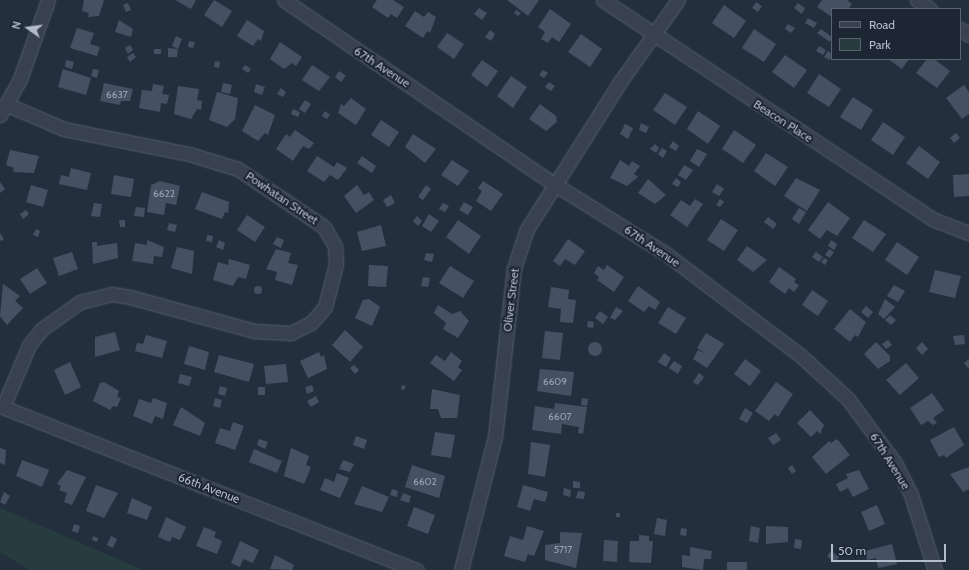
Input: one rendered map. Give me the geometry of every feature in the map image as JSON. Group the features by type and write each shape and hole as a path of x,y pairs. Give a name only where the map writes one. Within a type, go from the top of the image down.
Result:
{"street":[{"path":"4,110 48,0"},
{"name":"67th Avenue","path":"284,0 554,184 719,292 800,355 848,399 891,456 911,495 935,570"},
{"name":"Beacon Place","path":"603,0 652,35 932,219 969,232"},
{"name":"Oliver Street","path":"461,570 495,437 514,268 527,229 554,184 652,35 678,0"},
{"path":"917,0 929,8"},
{"name":"Powhatan Street","path":"2,406 30,345 47,325 80,302 112,294 130,297 254,331 291,333 311,323 326,307 336,264 335,246 324,227 238,169 189,154 64,129 4,110"},
{"name":"66th Avenue","path":"2,406 417,570"}],"green space":[{"path":"0,508 143,570 30,570 0,552"}],"building":[{"path":"84,0 104,0 99,16 88,17 89,13 82,11"},
{"path":"175,0 196,0 191,9"},
{"path":"214,0 232,11 222,27 204,15"},
{"path":"377,0 393,0 404,7 397,18 391,14 388,18 372,7"},
{"path":"507,0 539,0 528,16"},
{"path":"822,0 847,0 852,4 849,8 831,8 831,16 817,7"},
{"path":"756,2 762,6 758,12 752,8"},
{"path":"128,3 131,10 126,12 123,5"},
{"path":"798,3 805,8 802,14 794,8"},
{"path":"724,5 746,21 734,38 712,23"},
{"path":"479,8 487,13 482,20 474,14"},
{"path":"550,9 571,24 559,42 552,37 548,43 541,39 545,32 538,27"},
{"path":"516,10 521,13 518,16 514,13"},
{"path":"415,11 424,17 428,12 436,17 430,33 427,31 423,38 405,26"},
{"path":"808,18 817,23 814,28 805,23"},
{"path":"119,20 133,29 131,37 115,32"},
{"path":"247,20 264,31 261,41 258,39 253,46 237,36"},
{"path":"788,24 795,28 791,33 785,29"},
{"path":"77,28 94,33 90,44 100,47 97,56 70,48"},
{"path":"754,29 776,44 764,62 742,48"},
{"path":"821,29 831,36 830,42 817,33"},
{"path":"490,30 495,34 491,41 485,37"},
{"path":"447,33 464,44 454,59 437,47"},
{"path":"581,34 602,49 590,67 568,52"},
{"path":"176,36 182,39 178,49 172,46"},
{"path":"189,41 195,42 193,48 188,47"},
{"path":"280,42 302,57 296,66 292,63 284,69 270,59"},
{"path":"130,45 133,50 128,54 125,48"},
{"path":"819,46 826,50 823,55 816,51"},
{"path":"168,48 178,49 177,57 168,57"},
{"path":"154,49 161,49 161,54 154,54"},
{"path":"828,51 831,53 830,60 824,57"},
{"path":"133,53 136,57 130,62 127,57"},
{"path":"785,55 807,70 794,88 772,72"},
{"path":"66,60 74,62 72,69 65,67"},
{"path":"482,60 498,71 487,87 471,75"},
{"path":"889,60 908,60 902,69"},
{"path":"926,60 935,60 950,71 937,88 916,73"},
{"path":"215,61 220,62 219,68 214,67"},
{"path":"245,65 251,69 248,73 242,69"},
{"path":"312,65 330,77 319,91 302,80"},
{"path":"63,69 91,78 86,95 58,87"},
{"path":"93,69 99,70 97,78 91,76"},
{"path":"543,70 548,73 544,78 539,75"},
{"path":"339,71 346,76 341,82 335,77"},
{"path":"819,74 841,89 829,107 807,93"},
{"path":"511,76 527,87 513,108 497,96"},
{"path":"549,82 555,86 551,91 545,87"},
{"path":"104,83 133,89 130,101 121,101 120,105 100,101"},
{"path":"223,83 232,85 230,94 221,92"},
{"path":"153,84 164,86 162,94 169,95 167,104 161,103 160,112 139,108 142,90 152,91"},
{"path":"256,84 265,87 262,95 254,92"},
{"path":"964,85 969,92 969,114 962,119 946,98"},
{"path":"178,86 199,89 197,100 202,101 201,110 197,109 191,119 174,114"},
{"path":"281,88 286,92 283,97 277,94"},
{"path":"217,92 238,98 235,119 227,127 209,120"},
{"path":"665,93 687,107 675,125 653,110"},
{"path":"853,97 873,110 861,130 840,117"},
{"path":"351,98 366,109 356,125 338,113 341,104 344,106"},
{"path":"305,100 311,104 305,113 299,109"},
{"path":"540,104 556,116 557,122 546,131 529,119"},
{"path":"255,105 275,115 268,135 265,133 258,141 242,131"},
{"path":"293,109 300,112 298,117 291,114"},
{"path":"325,111 330,115 327,119 322,116"},
{"path":"698,111 720,126 708,144 687,129"},
{"path":"381,120 399,132 389,147 371,135"},
{"path":"883,122 905,137 893,155 871,140"},
{"path":"641,123 649,127 646,133 639,130"},
{"path":"625,124 633,128 628,139 620,134"},
{"path":"295,130 314,143 309,149 303,146 293,161 276,149 286,134 290,137"},
{"path":"734,130 756,145 743,163 722,149"},
{"path":"956,133 960,138 954,143 950,138"},
{"path":"413,134 436,149 425,163 405,147"},
{"path":"673,141 679,146 676,151 669,147"},
{"path":"655,144 659,148 656,153 650,149"},
{"path":"919,146 940,162 928,179 906,163"},
{"path":"662,148 667,151 663,158 658,154"},
{"path":"697,149 707,154 699,167 690,161"},
{"path":"10,150 39,156 34,173 13,172 14,168 6,165"},
{"path":"766,153 788,167 775,186 754,171"},
{"path":"317,156 334,167 337,162 347,168 338,180 330,175 324,182 307,171"},
{"path":"362,156 376,166 372,173 357,163"},
{"path":"452,160 469,171 458,186 441,175"},
{"path":"620,160 629,166 632,161 640,166 634,174 638,177 627,186 610,178"},
{"path":"684,165 693,170 686,180 678,175"},
{"path":"71,168 91,173 87,190 59,184 61,175 69,177"},
{"path":"969,174 969,196 954,197 953,175"},
{"path":"114,175 134,179 131,197 111,194"},
{"path":"676,178 681,182 678,187 672,184"},
{"path":"796,178 820,190 807,211 784,196"},
{"path":"648,179 666,195 655,204 638,193"},
{"path":"160,181 180,186 176,205 166,203 164,215 147,212 151,185"},
{"path":"483,181 503,194 491,211 476,201 482,191 478,188"},
{"path":"0,182 5,189 0,193"},
{"path":"717,184 724,189 719,196 712,192"},
{"path":"31,185 48,190 43,207 26,202"},
{"path":"357,185 364,195 369,192 374,200 356,213 344,196"},
{"path":"426,185 431,189 423,200 418,197"},
{"path":"202,192 229,202 228,213 225,212 222,219 195,209"},
{"path":"391,195 395,203 387,207 383,200"},
{"path":"695,199 703,204 687,227 670,215 681,200 690,206"},
{"path":"720,199 724,202 720,207 716,205"},
{"path":"464,202 473,207 468,215 459,210"},
{"path":"828,202 850,218 837,236 827,230 820,239 808,230"},
{"path":"94,203 102,204 100,217 91,216"},
{"path":"443,203 449,206 445,212 439,209"},
{"path":"136,207 145,208 144,217 134,216"},
{"path":"799,208 806,212 799,224 792,219"},
{"path":"26,210 29,214 23,219 20,214"},
{"path":"429,214 439,221 431,232 422,226"},
{"path":"247,215 265,227 255,242 237,230"},
{"path":"417,216 422,221 418,226 413,221"},
{"path":"768,217 777,224 773,229 764,222"},
{"path":"721,219 738,230 724,251 707,240"},
{"path":"119,220 125,220 125,227 120,227"},
{"path":"458,220 481,236 469,254 446,237"},
{"path":"864,220 886,234 873,252 852,238"},
{"path":"169,223 177,225 175,232 167,230"},
{"path":"381,225 386,246 362,251 357,232"},
{"path":"36,229 40,231 38,237 33,235"},
{"path":"0,233 4,239 1,241 0,240"},
{"path":"207,235 213,236 212,242 206,241"},
{"path":"277,237 284,240 281,248 273,244"},
{"path":"568,239 585,251 575,265 565,259 560,266 553,261"},
{"path":"147,240 164,247 162,257 154,256 153,264 132,261 135,243 147,245"},
{"path":"219,240 225,243 223,250 216,247"},
{"path":"831,240 837,244 834,250 828,246"},
{"path":"92,242 97,242 97,246 117,243 118,258 93,264"},
{"path":"897,242 919,257 907,275 885,260"},
{"path":"747,246 767,260 753,272 737,260"},
{"path":"177,247 194,251 192,274 171,268"},
{"path":"276,249 291,253 288,263 298,265 292,285 275,280 277,272 266,269"},
{"path":"829,249 834,252 830,258 825,255"},
{"path":"72,252 78,269 59,276 53,258"},
{"path":"816,252 823,257 819,262 812,257"},
{"path":"426,253 434,254 432,262 424,260"},
{"path":"824,258 828,260 825,265 821,262"},
{"path":"229,259 250,265 246,279 238,277 233,286 213,280 218,262 228,265"},
{"path":"369,265 388,266 386,287 368,286"},
{"path":"607,265 624,277 614,292 597,280 599,277 594,273 598,266 604,270"},
{"path":"450,266 474,281 463,298 439,283"},
{"path":"779,267 796,279 794,282 799,285 794,292 789,288 785,294 769,282"},
{"path":"37,268 47,283 30,294 20,279"},
{"path":"935,270 961,276 955,298 929,292"},
{"path":"423,277 430,278 428,287 421,286"},
{"path":"3,284 20,296 15,301 23,308 7,325 0,316"},
{"path":"894,285 905,291 898,302 887,296"},
{"path":"256,286 260,286 262,290 260,294 256,294 254,292 254,288"},
{"path":"638,286 660,302 655,310 649,306 644,312 628,301"},
{"path":"551,287 569,290 568,299 576,300 573,323 560,322 561,309 548,307"},
{"path":"812,290 828,301 818,316 802,305"},
{"path":"369,299 380,307 372,326 355,318 363,300"},
{"path":"885,299 895,307 884,319 878,314"},
{"path":"438,305 452,314 460,311 469,321 458,338 443,329 446,323 434,313"},
{"path":"866,306 873,312 868,318 861,312"},
{"path":"616,307 623,311 615,320 610,318"},
{"path":"668,307 686,318 676,334 658,323"},
{"path":"850,309 866,322 858,337 855,335 850,342 834,329"},
{"path":"600,311 608,317 603,324 595,318"},
{"path":"890,315 896,320 891,325 885,320"},
{"path":"588,321 594,322 593,328 587,327"},
{"path":"345,330 363,347 350,362 332,345"},
{"path":"545,331 563,333 560,360 542,358"},
{"path":"115,332 120,350 95,357 95,337"},
{"path":"706,333 724,344 707,368 693,359 698,350 705,353 697,348"},
{"path":"146,335 167,341 162,358 135,351 137,343 143,344"},
{"path":"964,335 965,344 955,345 953,336"},
{"path":"888,340 892,345 886,349 882,344"},
{"path":"595,342 600,344 602,349 600,354 595,356 590,354 588,349 590,344"},
{"path":"876,342 890,356 890,361 878,369 864,354"},
{"path":"922,342 928,349 922,355 916,348"},
{"path":"189,346 209,352 205,370 184,364"},
{"path":"319,352 321,357 324,355 327,369 308,378 300,361"},
{"path":"451,352 462,361 458,367 462,370 454,381 430,363 436,355 445,361"},
{"path":"664,353 671,358 666,367 658,362"},
{"path":"219,355 254,364 249,382 214,372"},
{"path":"745,359 761,371 750,386 734,374"},
{"path":"969,359 969,369 964,363"},
{"path":"674,361 682,366 678,374 669,368"},
{"path":"70,362 81,387 65,395 54,370"},
{"path":"906,363 919,378 900,395 886,380"},
{"path":"286,364 288,382 266,384 264,366"},
{"path":"354,365 359,370 355,374 350,368"},
{"path":"540,369 574,372 571,396 537,391"},
{"path":"699,373 704,377 698,385 693,382"},
{"path":"180,374 192,377 189,386 178,383"},
{"path":"104,382 119,391 117,397 121,398 117,407 113,406 110,410 93,401 100,383"},
{"path":"776,382 793,394 778,417 775,414 769,421 755,411"},
{"path":"312,385 314,391 307,394 305,387"},
{"path":"402,385 406,386 404,390 401,389"},
{"path":"220,386 227,388 225,396 218,394"},
{"path":"258,387 265,387 265,395 258,395"},
{"path":"432,389 460,395 457,418 441,418 438,409 430,409"},
{"path":"932,393 944,410 933,418 937,423 933,425 928,421 921,425 910,408"},
{"path":"316,396 319,402 311,407 307,401"},
{"path":"153,398 167,403 163,419 155,416 152,424 133,416 139,399 151,403"},
{"path":"215,398 222,400 220,408 213,406"},
{"path":"582,398 588,399 587,406 581,405"},
{"path":"555,403 587,407 583,434 578,433 579,427 562,424 561,434 532,430 535,406 554,409"},
{"path":"181,407 205,423 200,436 173,425"},
{"path":"745,408 753,413 747,423 739,419"},
{"path":"810,410 824,425 820,434 817,431 811,437 797,423"},
{"path":"233,422 244,426 235,450 215,443 220,428 230,431"},
{"path":"954,427 964,445 946,458 944,455 939,457 930,440"},
{"path":"435,432 455,435 451,458 431,455"},
{"path":"776,433 781,440 773,445 768,438"},
{"path":"356,436 367,440 364,449 353,445"},
{"path":"259,439 268,442 265,449 257,445"},
{"path":"837,439 850,455 826,474 812,457 829,441 831,443"},
{"path":"531,442 550,445 545,477 528,474"},
{"path":"0,448 6,450 5,465 0,463"},
{"path":"291,448 309,456 306,465 311,467 304,484 284,476"},
{"path":"254,449 282,461 277,473 249,462"},
{"path":"22,460 49,470 42,487 16,476"},
{"path":"343,460 354,464 350,472 339,469"},
{"path":"412,465 445,476 439,498 405,487"},
{"path":"792,465 796,471 792,474 788,468"},
{"path":"969,467 969,489 963,492 950,474"},
{"path":"67,470 86,477 72,505 64,502 67,493 59,490 61,486 57,484"},
{"path":"859,470 869,489 853,497 848,488 840,492 836,484 848,478 846,474"},
{"path":"337,473 349,478 340,498 320,490 325,478 334,482"},
{"path":"573,481 580,482 580,488 573,488"},
{"path":"96,485 118,493 104,518 86,511"},
{"path":"523,485 548,492 545,502 534,499 530,511 517,507"},
{"path":"362,486 389,497 382,512 354,504"},
{"path":"564,488 571,490 570,497 563,495"},
{"path":"392,489 398,491 397,497 390,495"},
{"path":"578,491 585,492 584,499 576,498"},
{"path":"4,492 10,496 5,505 0,502"},
{"path":"403,493 411,496 409,503 400,500"},
{"path":"132,498 152,507 147,520 127,513"},
{"path":"877,505 885,524 869,531 861,512"},
{"path":"414,507 435,515 428,534 407,526"},
{"path":"616,513 620,513 620,517 616,517"},
{"path":"166,517 186,527 180,540 172,537 170,542 158,537"},
{"path":"657,518 667,520 665,536 654,534"},
{"path":"74,524 80,526 78,533 72,531"},
{"path":"527,526 544,531 534,556 528,554 525,562 504,556 510,536 523,540"},
{"path":"751,526 760,528 758,543 749,541"},
{"path":"766,526 788,527 788,542 766,544"},
{"path":"204,527 216,532 214,537 222,541 217,554 196,546"},
{"path":"681,528 687,529 686,536 680,535"},
{"path":"560,532 582,533 576,568 545,560 545,545 560,543"},
{"path":"639,535 649,536 649,541 653,541 651,563 629,562 630,541 639,541"},
{"path":"93,536 98,538 97,542 92,540"},
{"path":"111,536 117,539 113,548 107,545"},
{"path":"795,539 802,540 801,549 794,548"},
{"path":"604,540 618,541 617,562 603,561"},
{"path":"240,541 259,550 253,563 243,559 240,567 231,563"},
{"path":"892,544 897,564 878,568 876,558 867,560 865,551"},
{"path":"690,547 712,551 711,559 704,559 703,570 682,567 682,555 690,556"},
{"path":"844,549 846,553 841,555 839,551"},
{"path":"831,551 839,557 835,563 827,556"},
{"path":"275,555 294,565 292,570 270,569"},
{"path":"727,562 747,562 747,570 727,570"}]}
